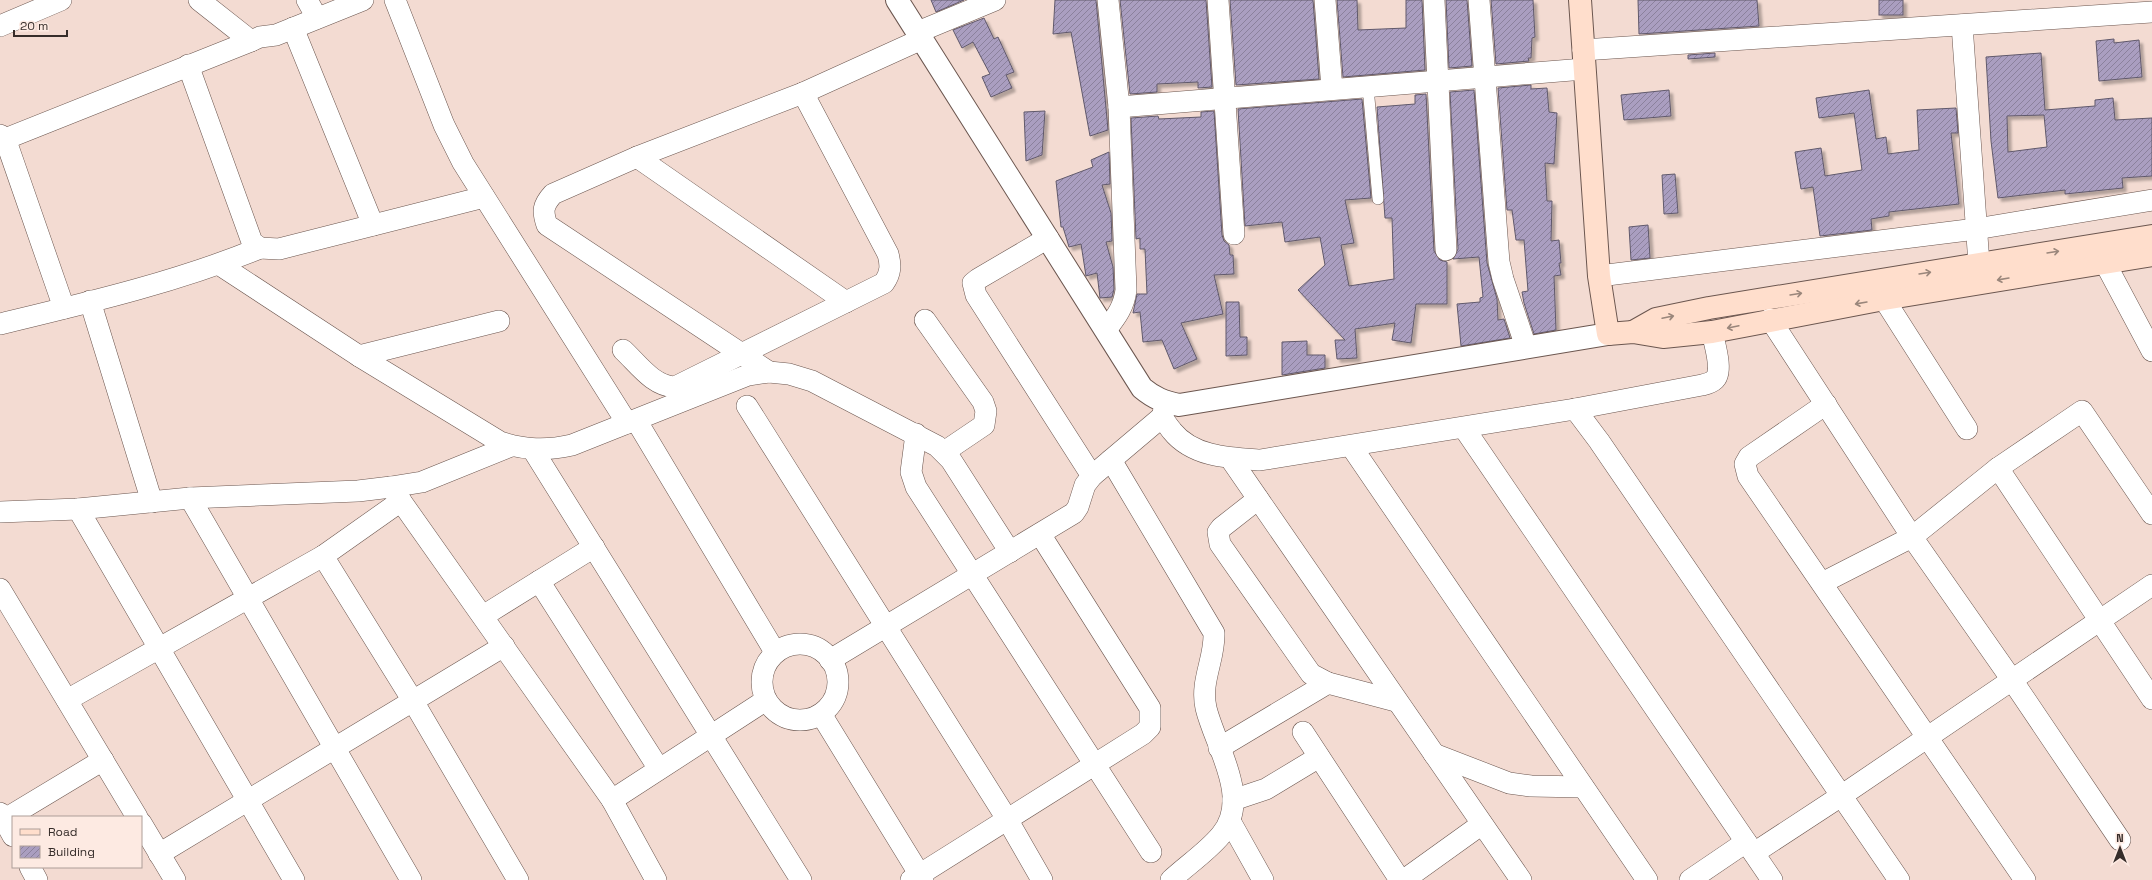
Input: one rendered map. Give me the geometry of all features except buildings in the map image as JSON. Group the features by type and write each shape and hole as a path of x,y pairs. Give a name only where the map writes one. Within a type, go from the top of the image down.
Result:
{"main road":[{"path":"1580,0 1599,276 1608,334 1633,332 1663,337 1712,332 1770,319 1884,299 2104,261 2152,255"},
{"path":"1633,332 1656,319 1709,308 2152,236"}],"street":[{"path":"0,26 60,0"},
{"path":"199,0 251,41"},
{"path":"307,0 317,18"},
{"path":"64,308 2,138 260,37 276,35 363,0"},
{"path":"395,0 444,124 463,163 632,422 776,652"},
{"path":"897,0 1142,388 1165,409 1169,428 1181,443 1201,452 1230,458 1260,460 1464,428 1702,385 1714,380 1718,375 1718,366 1712,332"},
{"path":"769,372 547,225 543,212 545,203 553,194 637,157 803,92 995,0"},
{"path":"1106,330 1121,311 1125,300 1126,290 1119,107 1108,0"},
{"path":"1218,0 1234,234"},
{"path":"1325,0 1332,89"},
{"path":"1434,0 1446,250"},
{"path":"1480,0 1499,262 1503,279 1526,347"},
{"path":"2152,0 2152,6"},
{"path":"1119,107 1485,77 1584,59 1962,25 2152,12"},
{"path":"1962,25 1979,264"},
{"path":"293,28 373,225"},
{"path":"188,65 252,242 260,248"},
{"path":"623,350 656,382 665,386 675,387 884,283 891,266 888,254 803,92"},
{"path":"637,157 846,302"},
{"path":"0,324 220,265 260,248 279,249 484,197"},
{"path":"1599,276 1976,230 2152,200"},
{"path":"1048,238 978,279 974,283 974,288 976,295 1092,476"},
{"path":"2104,261 2152,351"},
{"path":"220,265 359,356 500,442 511,446 533,450 552,450 572,445 748,375 769,372 789,374 812,381 916,434 944,452 1010,552"},
{"path":"1884,299 1967,429"},
{"path":"90,301 152,502"},
{"path":"1770,319 1912,537 2012,680 2120,840"},
{"path":"925,320 983,402 986,411 984,425 944,452"},
{"path":"359,356 499,321"},
{"path":"830,660 1074,513 1078,507 1085,485 1092,476 1165,409 1179,405 1608,334"},
{"path":"1826,404 1749,457 1745,464 1745,469 1748,476 2024,880"},
{"path":"747,406 1007,819 1042,880"},
{"path":"1575,409 1604,447 1899,880"},
{"path":"1822,583 1912,537 1998,468 2082,411 2152,514"},
{"path":"1464,428 1772,880"},
{"path":"916,434 910,472 916,487 1150,852"},
{"path":"67,700 323,556 396,494 511,446"},
{"path":"1352,446 1647,880"},
{"path":"533,450 801,880"},
{"path":"1230,458 1396,701 1521,880"},
{"path":"1111,460 1214,633 1215,645 1205,677 1204,692 1206,708 1230,780 1233,800 1230,821 1221,835 1171,880"},
{"path":"1998,468 2152,699"},
{"path":"0,512 78,509 190,498 358,491 396,494 612,800 656,880"},
{"path":"190,498 412,880"},
{"path":"1258,499 1221,528 1218,532 1218,539 1311,674 1328,683 1396,701"},
{"path":"78,509 294,880"},
{"path":"821,714 918,878 1007,819 1143,734 1150,727 1150,708 1040,534"},
{"path":"483,616 594,547"},
{"path":"323,556 413,701 518,880"},
{"path":"539,581 659,769"},
{"path":"1690,880 1841,796 2152,585"},
{"path":"0,589 136,816"},
{"path":"798,644 810,646 821,651 830,660 836,670 838,682 833,700 821,714 809,719 797,720 784,717 774,710 766,700 762,688 762,676 767,664 776,652 798,644"},
{"path":"159,854 504,646"},
{"path":"1219,748 1328,683"},
{"path":"612,800 766,700"},
{"path":"1302,732 1400,880"},
{"path":"1434,754 1509,783 1531,786 1583,787"},
{"path":"1233,800 1266,790 1319,758"},
{"path":"14,816 103,760"},
{"path":"1230,821 1263,880"},
{"path":"1404,880 1482,824"},
{"path":"142,825 175,880"},
{"path":"31,868 37,880"}],"lane":[{"path":"1368,87 1378,199"}]}
